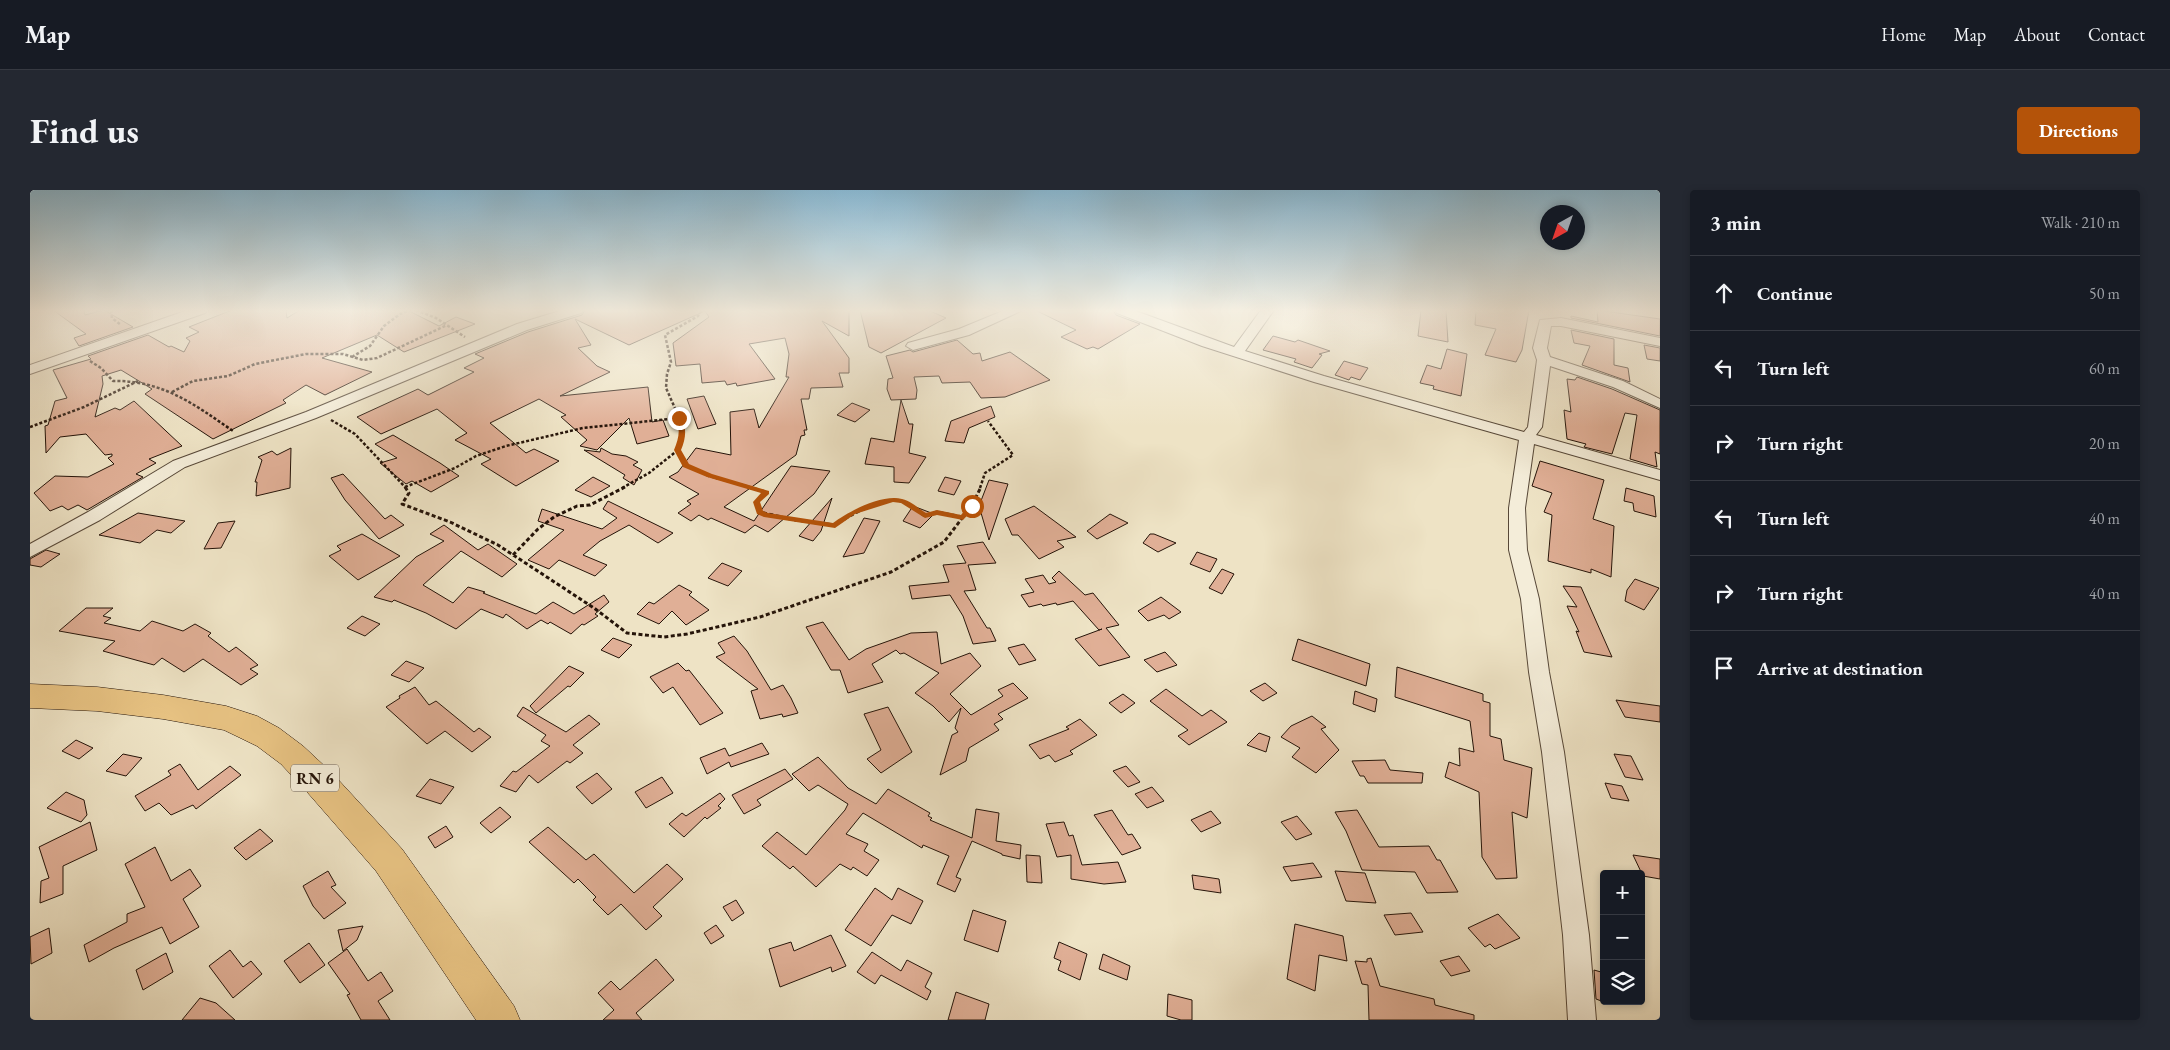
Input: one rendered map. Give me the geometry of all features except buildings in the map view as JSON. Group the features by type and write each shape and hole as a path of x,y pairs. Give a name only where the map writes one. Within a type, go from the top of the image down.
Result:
{"main road":[{"name":"RN 6","path":"30,696 97,699 163,707 226,718 268,738 292,755 314,777 389,860 500,1020"}],"street":[{"path":"30,370 89,349"},
{"path":"30,551 94,516 179,464 312,415 468,349"},
{"path":"1225,349 1319,379 1660,475"},
{"path":"1237,353 1240,349"},
{"path":"1540,349 1544,360 1535,427 1527,438 1517,508 1518,550 1530,599 1539,672 1553,752 1576,935 1582,1020"},
{"path":"1544,360 1618,384 1660,404"}],"path":[{"path":"352,357 366,349"},
{"path":"172,392 193,381 228,376 255,364 306,354 328,353 363,360 377,358 397,349"},
{"path":"514,555 538,529 554,517 578,506 590,505 623,488 649,473 678,450 682,438 682,424 666,388 667,374 671,362 668,349"},
{"path":"83,351 85,357 101,368 114,381 129,379 153,384 183,396 246,440"},
{"path":"30,427 84,407 139,381"},
{"path":"312,415 334,420 362,438 376,458 405,486 409,493 402,504 472,532 498,545 594,608 627,634 664,637 687,634 760,617 891,572 944,542 972,506 980,490 985,473 1013,455 988,421"},
{"path":"405,486 455,468 476,456 506,446 583,428 679,418"},
{"path":"678,450 686,465 709,476 766,492 757,502 760,512 766,515 835,525 852,513 892,500 903,501 925,516 937,512 963,518"}],"route":[{"path":"679,418 682,424 682,438 678,450 683,462 709,476 766,492 757,502 760,512 766,515 835,525 845,520 852,513 892,500 903,501 925,516 937,512 963,518 972,506"}]}
